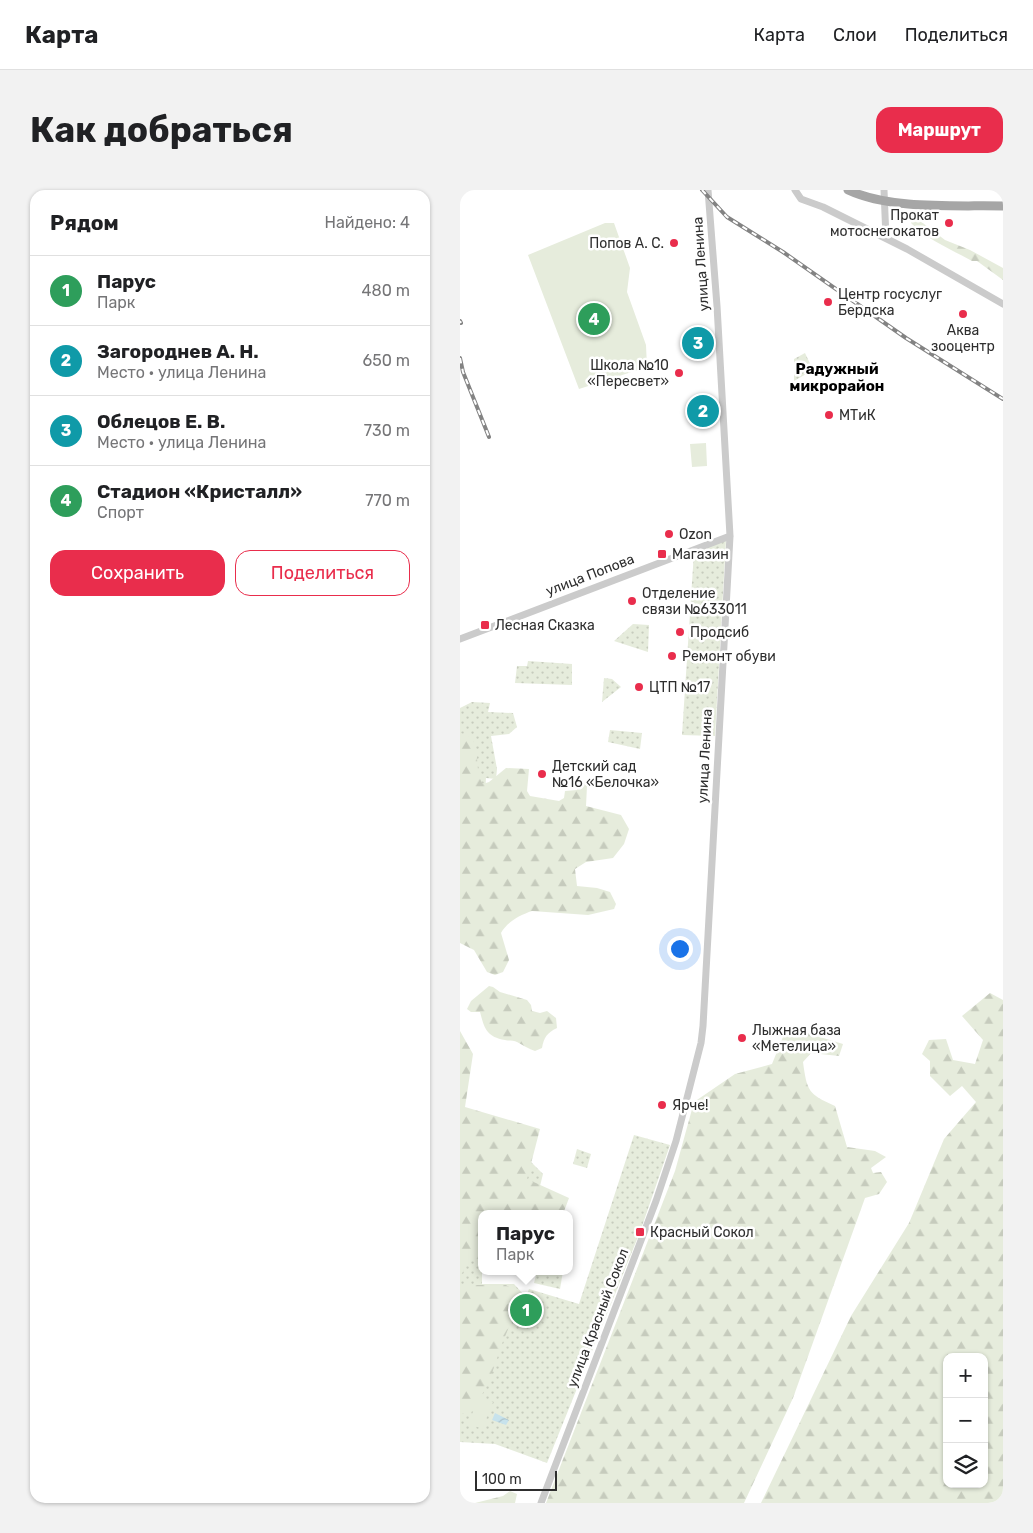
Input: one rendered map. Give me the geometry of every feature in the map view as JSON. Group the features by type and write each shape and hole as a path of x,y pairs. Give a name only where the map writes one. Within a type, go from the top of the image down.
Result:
{"main road":[{"path":"848,190 884,200 912,204 1003,206"}],"street":[{"name":"улица Ленина","path":"676,1141 701,1043 704,1019 730,536 708,190"},
{"path":"795,190 801,199 823,207 886,238 1003,304"},
{"path":"884,190 886,238"},
{"name":"улица Попова","path":"460,639 730,536"},
{"name":"улица Красный Сокол","path":"541,1503 656,1201 676,1141"}],"green space":[{"path":"912,217 915,217 945,240 970,250 1003,268 1003,280 977,261 972,261 924,234 911,223"},
{"path":"605,223 614,223 630,268 627,292 646,345 647,367 579,389 528,255"},
{"path":"805,353 813,370 794,381 794,359"},
{"path":"706,443 707,466 692,467 690,444"},
{"path":"726,540 715,736 682,735 694,552"},
{"path":"633,624 649,625 648,652 614,641"},
{"path":"528,661 572,664 572,685 515,683 517,666 527,666"},
{"path":"604,678 612,679 621,687 602,702"},
{"path":"472,702 490,703 488,712 513,713 517,727 509,734 491,736 497,769 496,779 486,778 485,795 460,921 460,708"},
{"path":"610,730 642,733 640,749 608,742"},
{"path":"460,733 473,740 476,746 478,769 483,784 489,782 506,768 529,769 527,791 530,796 559,801 564,798 565,791 577,790 581,782 584,781 587,786 586,806 621,815 629,829 624,844 613,858 586,862 575,869 577,886 597,888 610,892 616,904 614,909 588,915 532,911 518,917 510,922 501,933 509,960 503,972 495,975 487,972 474,950 460,943"},
{"path":"461,803 475,803 475,812 461,812"},
{"path":"489,986 500,992 527,1000 531,1005 532,1011 540,1013 547,1011 556,1018 557,1028 546,1036 542,1048 535,1051 516,1041 499,1039 487,1031 480,1012 471,1012 467,1009 471,1001"},
{"path":"990,993 1003,1000 1003,1503 761,1503 851,1316 909,1223 944,1139 976,1102 962,1086 950,1096 930,1076 930,1061 922,1054 929,1040 946,1039 953,1060 975,1064 983,1040 962,1016"},
{"path":"787,1027 843,1044 839,1056 811,1053 803,1062 808,1086 819,1098 835,1106 847,1147 875,1151 886,1157 871,1168 873,1173 881,1172 887,1182 879,1194 865,1198 793,1398 744,1503 546,1503 675,1171 694,1102 735,1074 772,1064"},
{"path":"460,1031 473,1054 465,1107 540,1129 527,1179 569,1198 564,1210 478,1210 478,1258 465,1263 460,1285"},
{"path":"634,1135 670,1145 640,1232 547,1463 495,1444 460,1442 460,1153 527,1158 543,1174 539,1190 492,1210 478,1210 478,1275 482,1275 482,1284 514,1284 526,1297 529,1289 579,1304"},
{"path":"577,1149 591,1154 587,1168 573,1164"},
{"path":"536,1275 562,1275 560,1289 534,1283"},
{"path":"460,1285 506,1285 524,1299 506,1334 484,1391 470,1409 460,1415"},
{"path":"480,1396 493,1402 482,1429 468,1423"},
{"path":"510,1491 517,1494 515,1503 475,1503 503,1496"}],"water":[{"path":"495,1413 509,1420 506,1425 492,1420"}],"railway":[{"path":"702,190 727,217 783,252 906,338 1003,399"},
{"path":"460,358 463,372 489,437"}],"place":[{"name":"Прокат мотоснегокатов","path":"949,223"},
{"name":"Попов А. С.","path":"674,243"},
{"name":"Центр госуслуг Бердска","path":"828,302"},
{"name":"Аква зооцентр","path":"963,314"},
{"name":"Стадион «Кристалл»","path":"594,319"},
{"name":"Облецов Е. В.","path":"698,343"},
{"name":"Школа №10 «Пересвет»","path":"679,373"},
{"name":"Загороднев А. Н.","path":"703,411"},
{"name":"МТиК","path":"829,415"},
{"name":"Ozon","path":"669,534"},
{"name":"Магазин","path":"662,554"},
{"name":"Отделение связи №633011","path":"632,601"},
{"name":"Лесная Сказка","path":"485,625"},
{"name":"Продсиб","path":"680,632"},
{"name":"Ремонт обуви","path":"672,656"},
{"name":"ЦТП №17","path":"639,687"},
{"name":"Детский сад №16 «Белочка»","path":"542,774"},
{"name":"Лыжная база «Метелица»","path":"742,1038"},
{"name":"Ярче!","path":"662,1105"},
{"name":"Красный Сокол","path":"640,1232"},
{"name":"Парус","path":"526,1310"}],"district":[{"name":"Радужный микрорайон","path":"837,378"}]}
